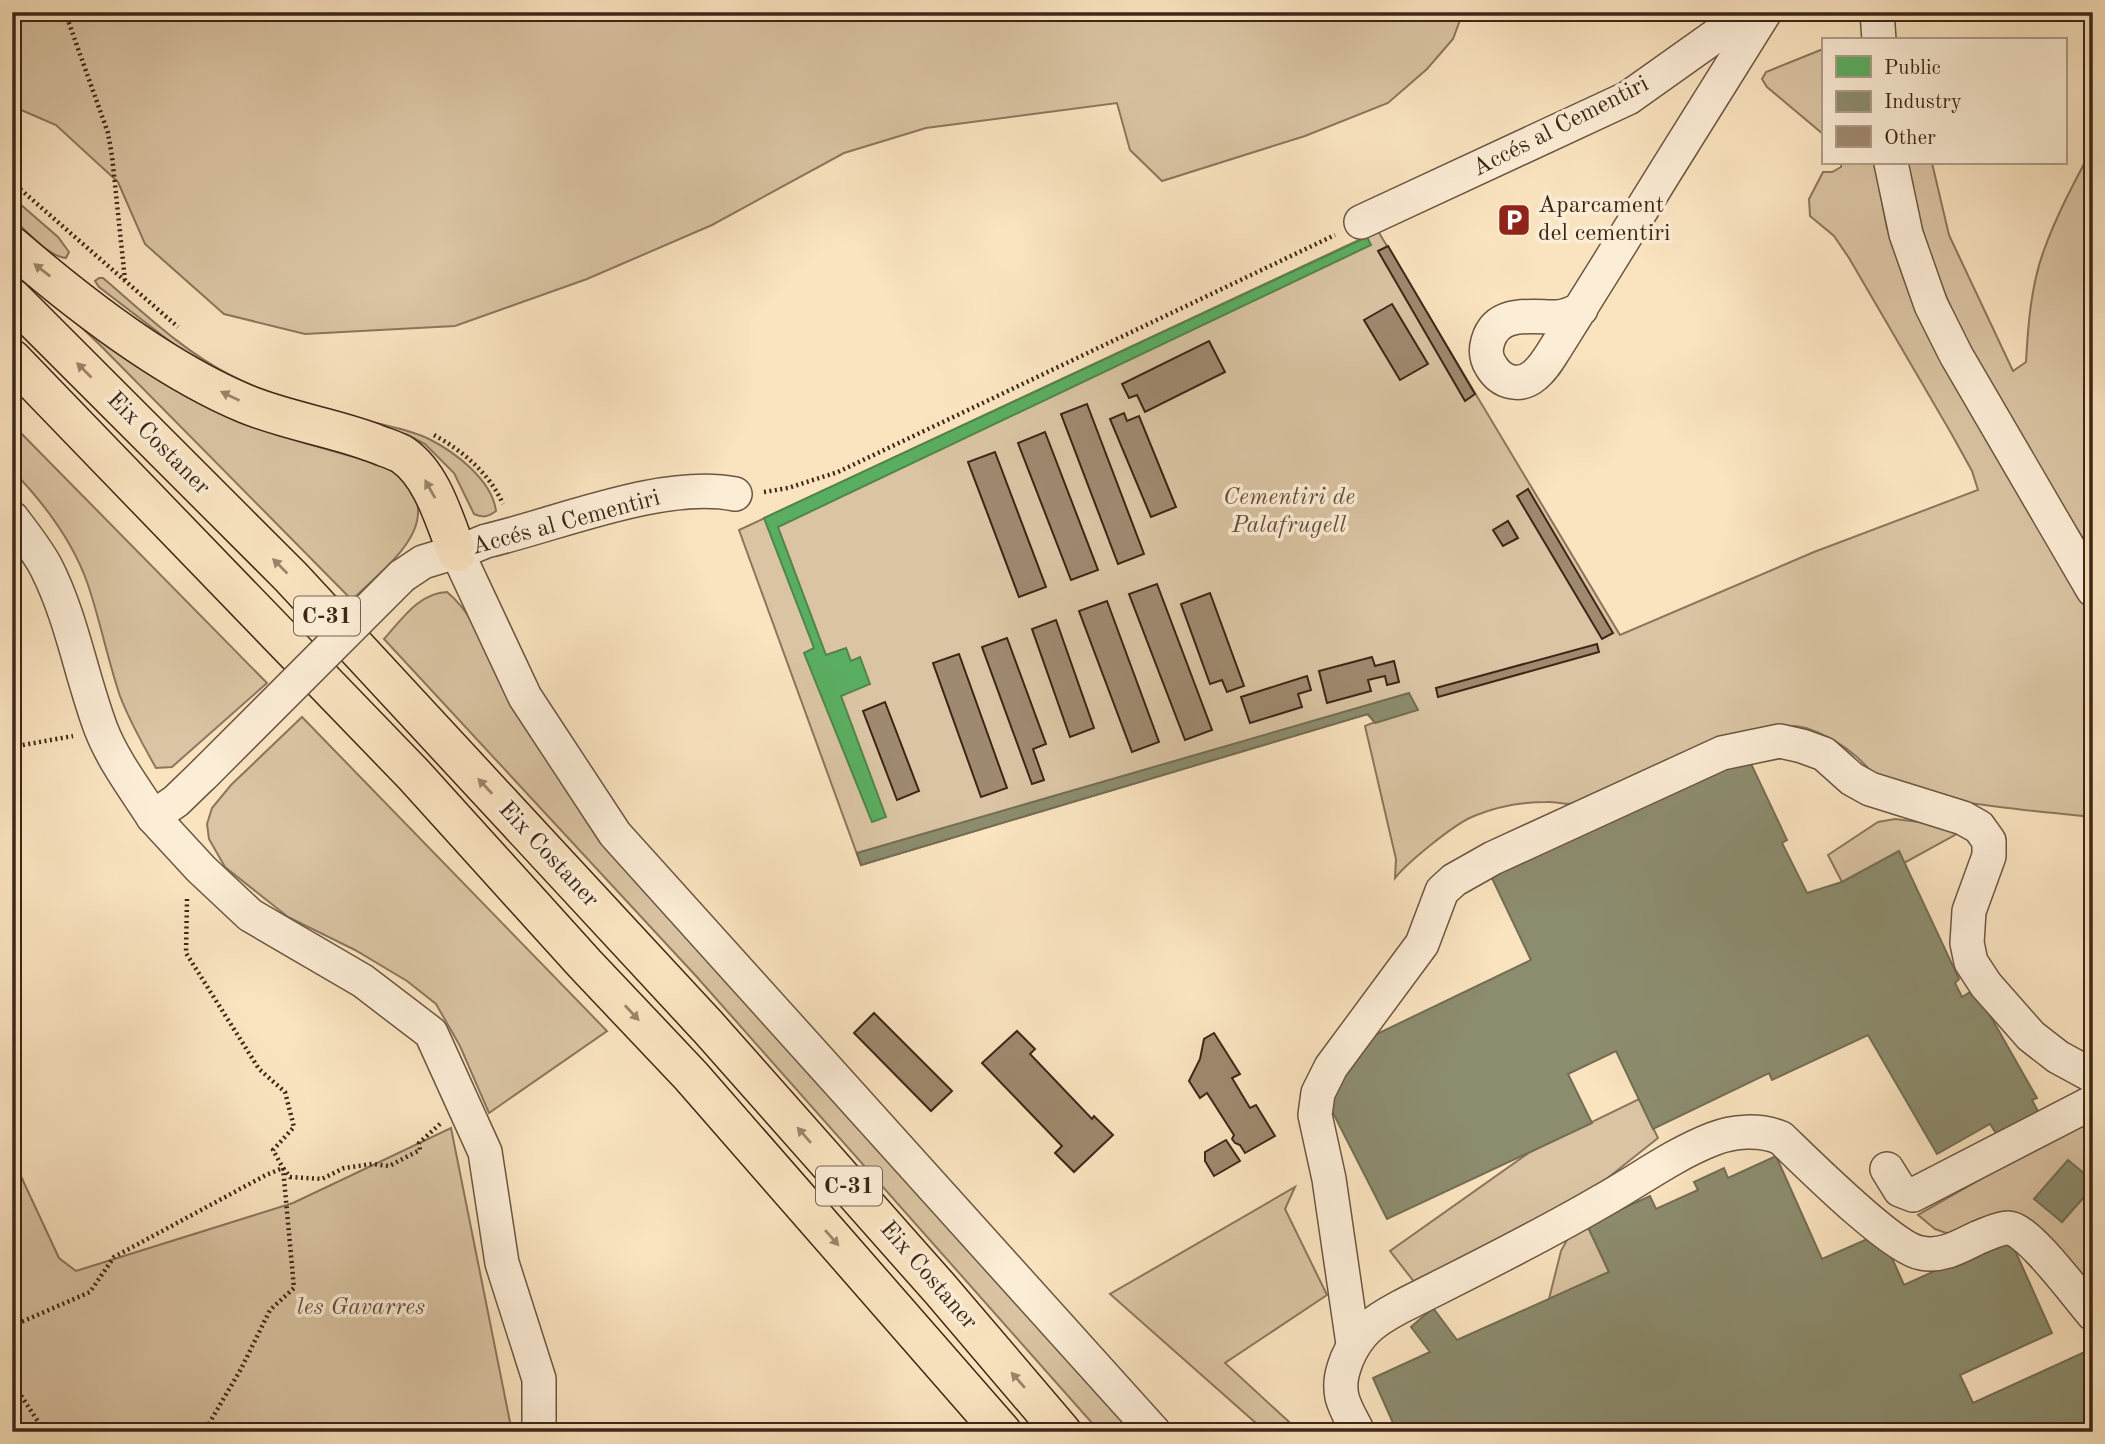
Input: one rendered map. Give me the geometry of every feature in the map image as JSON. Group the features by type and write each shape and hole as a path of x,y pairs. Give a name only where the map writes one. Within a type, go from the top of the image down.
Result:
{"highway":[{"path":"12,246 121,332 191,377 247,404 299,422 361,438 401,454 418,468 435,497 457,552"},
{"name":"Eix Costaner","path":"12,298 291,577 682,999 941,1290 1062,1432"},
{"name":"Eix Costaner","path":"12,359 414,775 585,964 691,1076 1002,1432"},
{"path":"12,395 585,964"}],"street":[{"name":"Accés al Cementiri","path":"1361,222 1628,98 1749,12"},
{"path":"1581,309 1765,12"},
{"path":"1891,164 1906,234 1931,305 1956,355 2093,590"},
{"name":"Accés al Cementiri","path":"153,817 176,801 205,773 402,576 423,562 609,506 687,492 735,494"},
{"path":"12,518 45,565 55,588 67,617 75,651 102,732 125,775 153,817 201,869 250,915 363,981 431,1033 485,1152 502,1263 538,1379 539,1432"},
{"path":"457,552 526,697 615,834 1154,1432"},
{"path":"1353,1344 1329,1179 1315,1115 1318,1093 1332,1067 1422,944 1442,891 1454,880 1493,858 1722,753 1780,741 1802,746 1824,754 1852,779 1870,789 1963,818 1979,827 1989,841 1989,856 1969,911 1966,943 1971,962 1986,985 2031,1036 2058,1057 2093,1076"},
{"path":"1886,1169 1900,1190 1913,1195 2093,1102"},
{"path":"1358,1432 1341,1393 1340,1376 1353,1344 1380,1318 1601,1202 1679,1154 1728,1135 1755,1132 1781,1138 1847,1200 1899,1242 1919,1253 1948,1252 1988,1234 2008,1228 2020,1230 2093,1314"}],"path":[{"path":"65,12 108,133 125,281"},
{"path":"12,182 184,333"},
{"path":"735,494 788,488 838,472 1361,222"},
{"path":"424,429 456,447 482,472 500,499 516,534"},
{"path":"12,747 102,732"},
{"path":"201,869 188,889 186,953 259,1069 285,1092 291,1107 293,1127 273,1150 290,1177 322,1178 344,1168 372,1164 389,1166 420,1150 419,1143 440,1125 458,1095"},
{"path":"12,1326 90,1292 114,1258 283,1168"},
{"path":"204,1432 241,1369 270,1310 294,1288 283,1168"},
{"path":"12,1382 45,1432"}],"green space":[{"path":"12,12 1463,12 1453,39 1427,69 1388,103 1305,136 1162,181 1130,150 1117,103 926,128 844,153 712,225 587,279 455,326 305,334 224,314 145,244 118,182 56,125 12,106"},
{"path":"1822,49 1822,133 1767,87 1762,79 1766,72"},
{"path":"2093,147 2093,555 2007,416 1956,319 1935,268 1919,216 1908,164 1932,164 1949,235 2013,371 2026,362 2033,291 2044,250 2060,211"},
{"name":"Cementiri de Palafrugell","path":"1841,164 1875,164 1887,228 1904,279 1922,317 1982,430 2093,619 2093,823 2083,816 1985,805 1890,783 1827,737 1806,728 1781,726 1753,730 1723,740 1578,803 1518,804 1474,816 1432,844 1395,878 1396,859 1365,726 1375,722 1367,714 861,865 739,530 1378,231 1620,635 1814,552 1978,490 1972,471 1951,433 1849,258 1834,236 1810,216 1809,199 1823,172 1832,172 1841,167"},
{"path":"12,197 58,237 69,252 66,258 44,248 12,218"},
{"path":"16,265 233,418 277,435 396,469 412,488 418,506 416,524 409,540 397,556 352,600 100,345"},
{"path":"103,278 180,343 230,375 282,397 409,431 439,445 461,459 480,478 488,488 496,511 485,516 474,514 454,473 425,444 408,435 344,419 230,379 180,349 99,287 95,281"},
{"path":"12,424 267,683 172,767 156,768 128,714 115,682 87,582 73,551 45,508 12,470"},
{"path":"447,592 458,602 477,629 517,705 1138,1432 1100,1432 696,976 384,639 420,602 437,593"},
{"path":"302,717 607,1031 489,1113 460,1046 436,1004 407,981 355,950 288,917 225,867 209,839 207,824 212,808 231,785"},
{"path":"1895,819 1952,826 1957,834 1904,863 1842,882 1828,855 1878,822"},
{"path":"1639,1099 1658,1138 1585,1196 1415,1283 1390,1251 1530,1152"},
{"path":"2093,1115 2093,1291 2041,1229 1949,1234 1935,1229 1918,1215"},
{"name":"les Gavarres","path":"451,1128 512,1432 12,1432 12,1162 59,1258 76,1271 293,1203"},
{"path":"1295,1187 1285,1209 1327,1295 1225,1363 1300,1432 1266,1432 1110,1294"},
{"path":"1587,1225 1609,1272 1549,1299 1561,1251 1568,1238"}],"building: Public":[{"path":"1367,237 1371,245 778,527 826,655 846,648 851,661 860,657 870,684 841,696 886,817 872,822 804,653 814,648 764,518"}],"building: Industry":[{"path":"1409,693 1418,710 1375,723 1368,714 861,865 857,853"},
{"path":"1745,751 1787,840 1782,843 1807,893 1842,882 1899,851 1959,979 1955,983 1962,997 1975,989 2037,1098 2032,1100 2040,1115 1999,1138 1990,1124 1937,1154 1868,1035 1772,1080 1769,1073 1653,1129 1616,1051 1568,1074 1592,1123 1387,1219 1330,1107 1354,1045 1531,960 1489,872"},
{"path":"1776,1156 1822,1259 1881,1233 1904,1285 2009,1237 2052,1333 1960,1375 1973,1403 2089,1350 2093,1357 2093,1432 1900,1432 1898,1428 1890,1432 1397,1432 1373,1378 1430,1352 1411,1327 1433,1308 1457,1340 1609,1272 1587,1225 1650,1196 1656,1209 1698,1190 1694,1182 1724,1168 1728,1178"},
{"path":"2068,1160 2093,1181 2093,1187 2062,1222 2034,1199"}],"building: Other":[{"path":"1388,246 1475,394 1465,401 1378,251"},
{"path":"1392,304 1428,364 1400,380 1364,320"},
{"path":"1209,341 1225,372 1145,412 1137,395 1129,398 1122,384"},
{"path":"1087,404 1144,554 1118,564 1061,414"},
{"path":"1124,413 1127,421 1139,416 1176,507 1151,517 1110,419"},
{"path":"1045,432 1098,570 1071,580 1018,443"},
{"path":"995,452 1046,587 1019,597 968,462"},
{"path":"1528,489 1613,633 1602,639 1517,496"},
{"path":"1508,521 1518,538 1503,546 1493,530"},
{"path":"1157,584 1212,730 1185,740 1129,594"},
{"path":"1210,593 1244,686 1227,692 1222,680 1210,684 1181,604"},
{"path":"1107,601 1159,742 1132,752 1079,611"},
{"path":"1056,620 1094,728 1070,737 1032,629"},
{"path":"1007,638 1046,744 1033,749 1044,780 1032,784 982,647"},
{"path":"1597,644 1599,652 1438,697 1436,688"},
{"path":"959,654 1007,788 981,797 933,663"},
{"path":"1372,657 1375,666 1394,661 1399,682 1387,685 1385,676 1368,680 1371,691 1327,703 1319,671"},
{"path":"1307,676 1311,690 1298,694 1302,707 1250,723 1241,697"},
{"path":"885,702 919,791 897,800 863,711"},
{"path":"874,1013 952,1091 931,1111 854,1033"},
{"path":"1017,1031 1035,1049 1030,1054 1092,1119 1094,1116 1113,1135 1074,1172 1055,1153 1062,1146 982,1063"},
{"path":"1214,1033 1240,1074 1232,1078 1250,1108 1256,1105 1275,1136 1245,1153 1232,1139 1234,1135 1207,1093 1200,1098 1189,1081 1200,1059 1204,1039"},
{"path":"1226,1140 1240,1161 1214,1176 1205,1161 1205,1152"}],"place":[{"name":"Aparcament del cementiri","path":"1514,220"}]}
